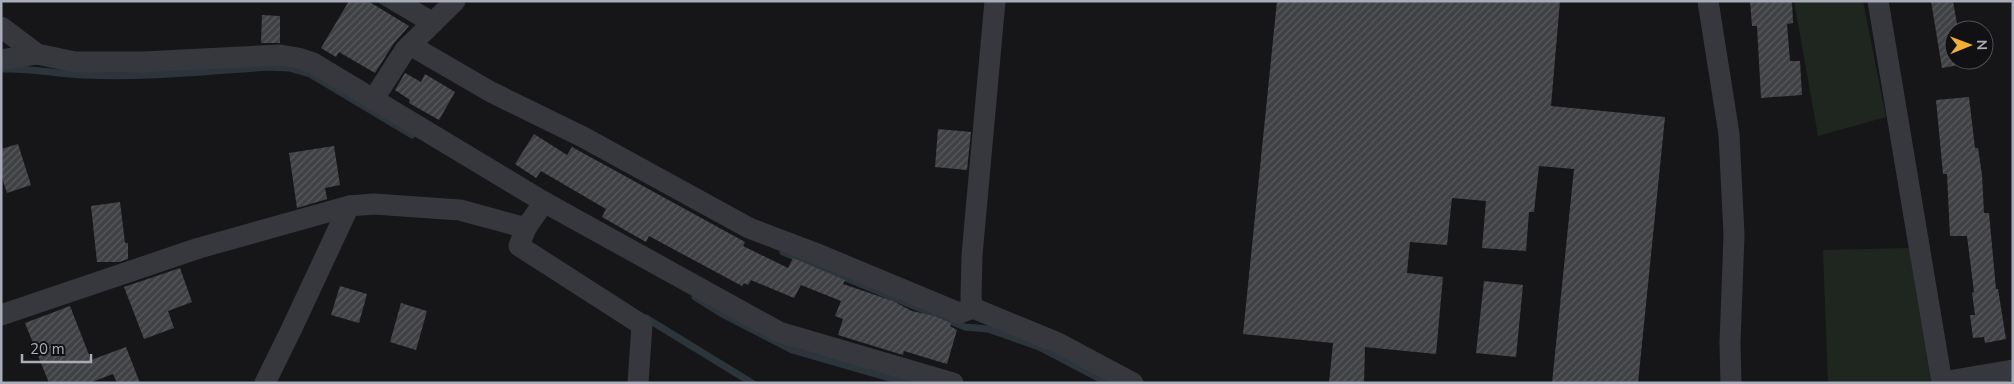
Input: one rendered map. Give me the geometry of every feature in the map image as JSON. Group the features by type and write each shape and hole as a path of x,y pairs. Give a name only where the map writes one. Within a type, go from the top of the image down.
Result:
{"street":[{"path":"396,1 433,23"},
{"path":"373,100 410,45 455,1"},
{"path":"973,308 971,298 972,255 995,1"},
{"path":"1708,1 1730,134 1734,235 1730,343 1731,383"},
{"path":"1878,1 1942,382 2013,370"},
{"path":"1,27 37,54"},
{"path":"410,45 491,92 583,137 748,228 842,264 959,313 973,308 1058,343 1133,383"},
{"path":"1,60 37,54 75,62 143,62 280,55 313,63 373,100 537,213 779,332 953,383"},
{"path":"1,315 199,248 349,206 374,204 537,213"},
{"path":"265,383 349,206"},
{"path":"537,213 519,246 642,325 638,383"}],"shaded area":[{"path":"1794,1 1863,1 1886,117 1818,136"},
{"path":"1909,248 1931,383 1828,383 1823,250"}],"building":[{"path":"349,1 368,1 409,26 394,43 375,73 339,52 336,57 321,48"},
{"path":"1277,1 1560,1 1551,106 1665,117 1638,383 1552,383 1574,169 1539,166 1534,212 1529,212 1526,251 1482,248 1486,201 1452,198 1447,245 1410,242 1407,273 1443,277 1436,354 1365,347 1364,383 1329,383 1333,343 1243,334"},
{"path":"1750,1 1792,1 1793,23 1787,24 1790,61 1800,61 1802,95 1761,98 1757,26 1752,26"},
{"path":"1931,1 1953,1 1956,20 1944,20 1944,68 1942,68"},
{"path":"262,15 280,16 280,43 261,43"},
{"path":"405,73 421,82 425,74 455,92 439,120 409,103 410,100 395,90"},
{"path":"1969,97 1975,148 1978,148 1982,175 1984,213 1989,213 1996,289 1998,289 2006,339 1985,343 1984,337 1973,338 1970,315 1975,315 1972,293 1974,292 1967,236 1950,236 1947,174 1943,174 1936,100"},
{"path":"938,129 971,132 967,170 935,167"},
{"path":"534,134 567,155 572,147 745,242 743,246 788,268 793,258 845,280 843,284 893,301 912,311 934,316 951,323 950,326 957,330 947,364 904,351 903,355 838,335 843,319 835,316 841,301 801,285 794,298 751,280 748,285 744,283 742,286 649,236 646,242 602,217 606,209 541,171 536,178 515,164"},
{"path":"18,144 31,185 7,193 1,175 1,149"},
{"path":"334,146 340,185 325,188 327,199 297,208 289,153"},
{"path":"120,202 125,243 128,243 128,259 119,262 97,262 91,206"},
{"path":"180,268 192,302 168,311 174,328 144,339 124,287"},
{"path":"1484,281 1523,285 1516,357 1476,353"},
{"path":"340,286 367,294 359,323 331,315"},
{"path":"401,303 427,311 416,350 390,342"},
{"path":"70,306 91,360 126,347 140,383 117,383 113,374 89,383 49,383 25,323"}],"waterway":[{"path":"382,1 394,8"},
{"path":"4,69 130,76 269,67 289,68 310,74 412,135"},
{"path":"783,252 965,327 988,329 1039,347 1108,383"},
{"path":"695,297 724,315 792,350 907,383"},
{"path":"646,318 752,383"}]}
